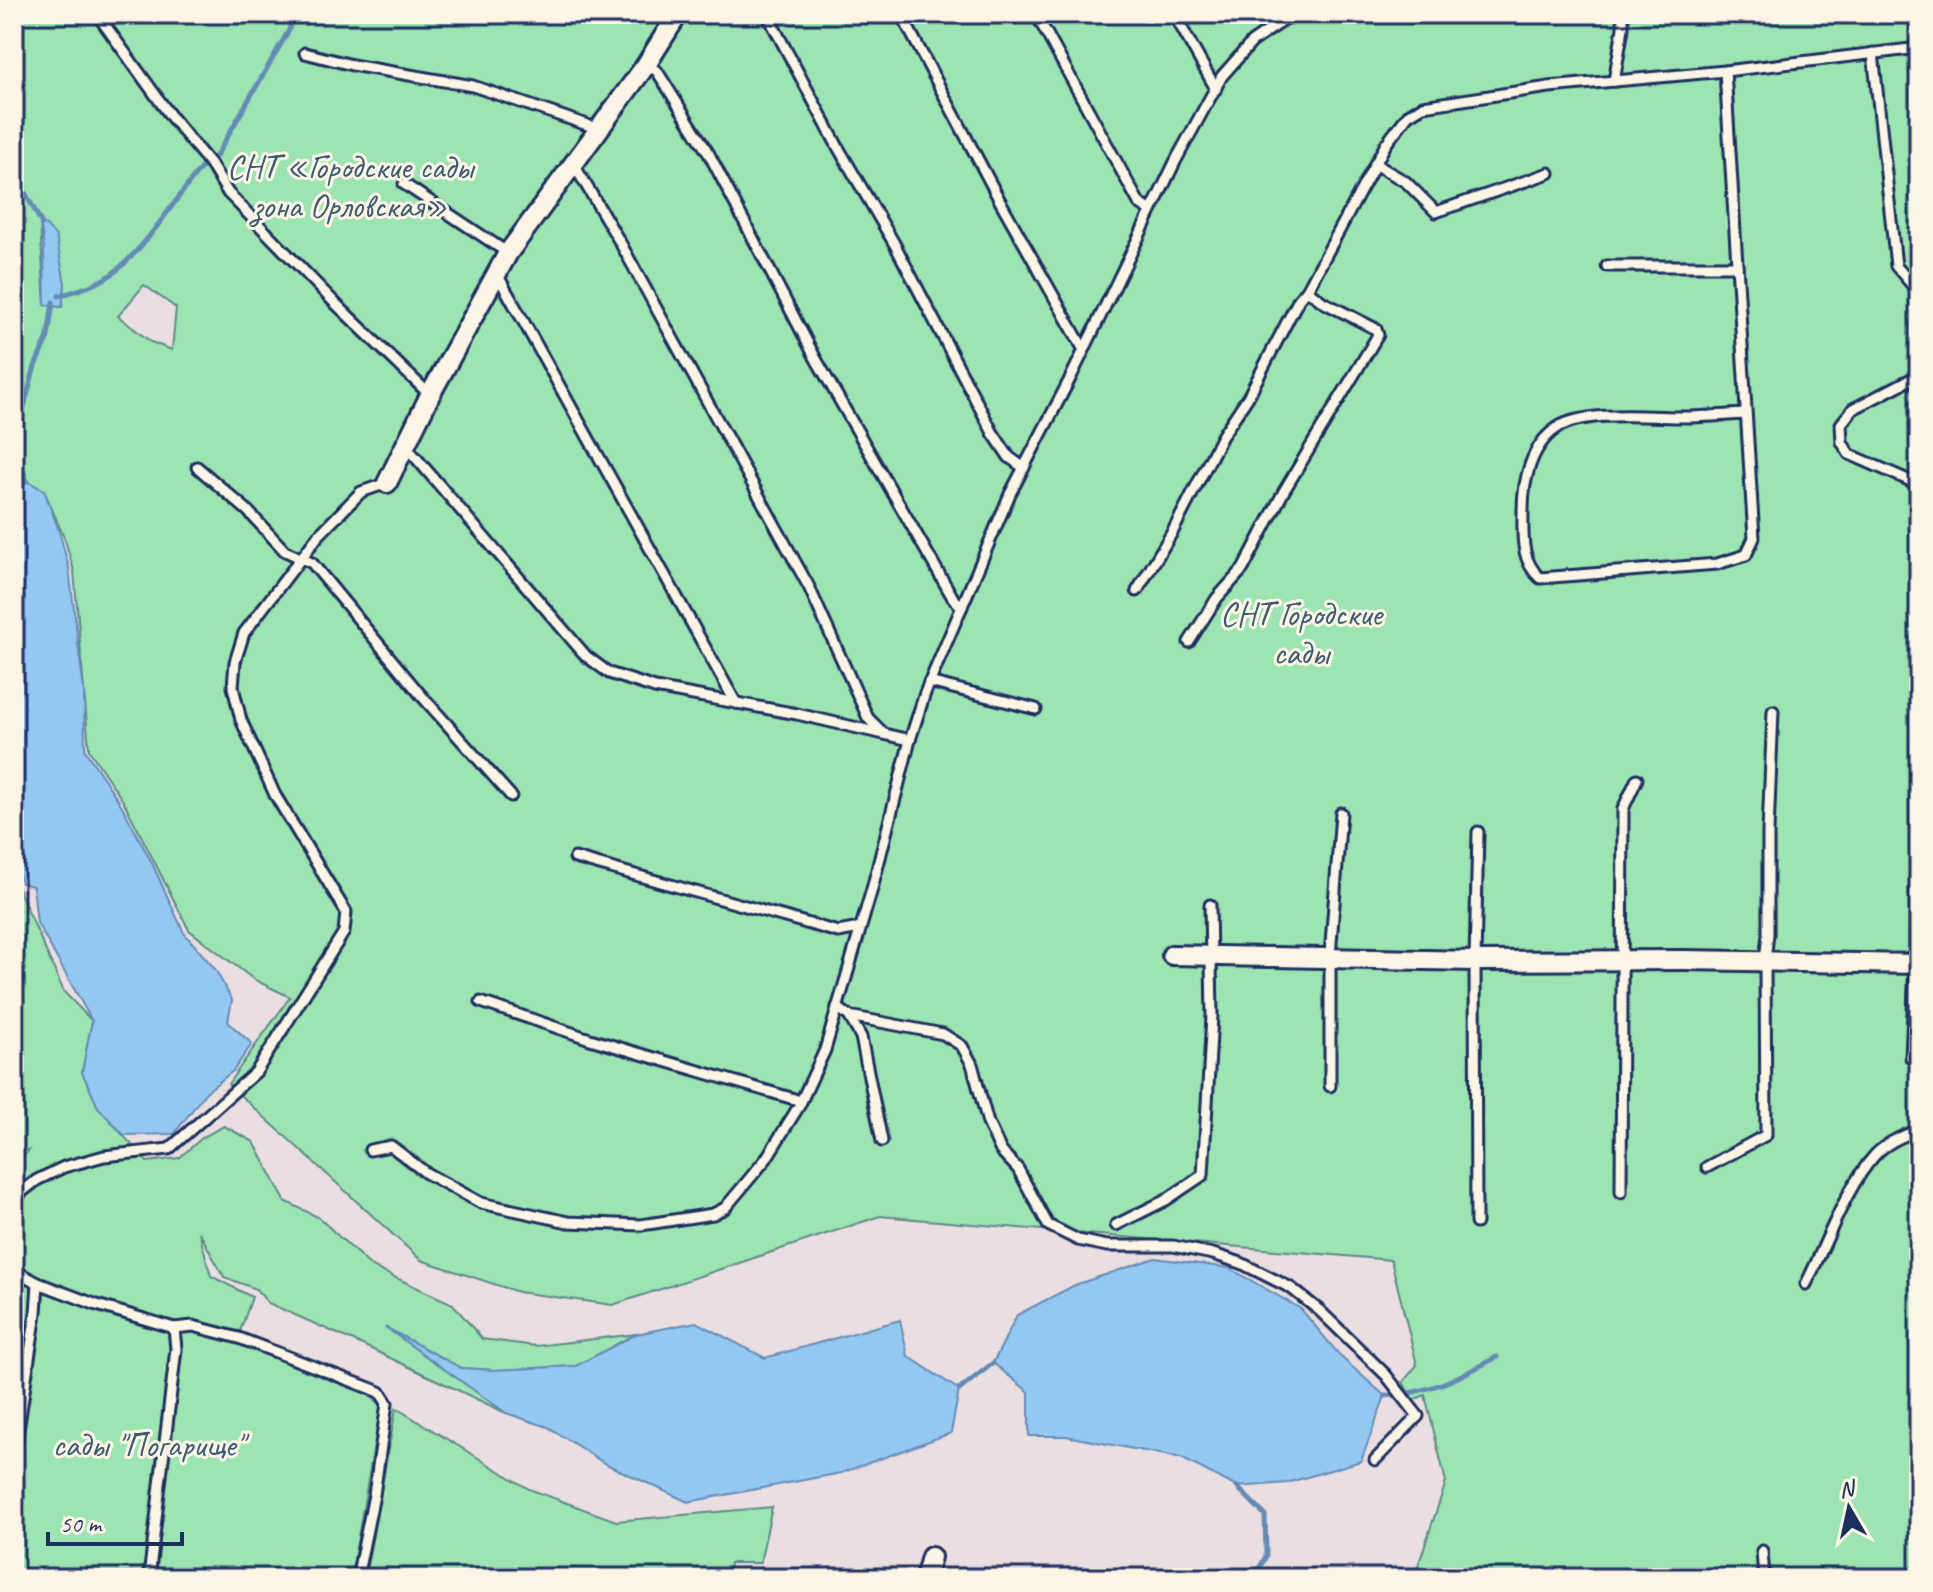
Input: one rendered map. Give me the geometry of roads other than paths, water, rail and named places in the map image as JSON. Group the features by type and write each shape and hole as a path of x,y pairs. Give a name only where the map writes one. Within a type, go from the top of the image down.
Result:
{"street":[{"path":"387,483 430,395 508,253 646,65 678,14"},
{"path":"1172,955 1917,964"},
{"path":"925,1578 931,1557"}],"lane":[{"path":"97,14 172,118 211,165 228,193 430,395"},
{"path":"767,14 839,149 895,245 993,433 1009,457 1024,468"},
{"path":"901,14 1000,201 1084,350"},
{"path":"1036,14 1139,203 1150,210"},
{"path":"1174,14 1216,89"},
{"path":"370,1150 391,1146 426,1173 481,1203 568,1222 641,1225 713,1214 725,1208 766,1159 801,1101 825,1050 910,740 929,682 1024,468 1150,210 1222,76 1252,42 1293,14"},
{"path":"1614,81 1623,14"},
{"path":"1137,591 1173,531 1222,436 1248,397 1375,164 1408,115 1423,106 1549,87 1725,71 1919,48"},
{"path":"305,53 352,65 473,86 599,129"},
{"path":"1873,53 1896,266 1919,293"},
{"path":"646,65 657,71 709,154 816,359 953,598 962,607"},
{"path":"1725,71 1754,538 1746,555 1717,564 1540,578 1531,570 1524,550 1523,504 1529,465 1543,441 1558,427 1584,419 1745,414"},
{"path":"573,163 621,244 809,587 868,718 882,732"},
{"path":"1375,164 1406,182 1436,212 1549,173"},
{"path":"404,184 508,253"},
{"path":"1607,266 1737,266"},
{"path":"497,274 736,703"},
{"path":"1189,642 1217,598 1243,569 1306,452 1378,335 1376,329 1323,302 1307,290"},
{"path":"1915,483 1849,454 1842,442 1841,424 1853,409 1913,378 1919,369"},
{"path":"405,445 586,656 609,673 655,688 910,740"},
{"path":"197,467 247,510 285,551 312,563 420,694 511,796"},
{"path":"14,1198 37,1180 64,1167 104,1156 169,1149 256,1072 344,932 346,912 275,795 241,720 233,687 235,662 244,633 318,536 361,492 387,483"},
{"path":"929,682 1036,709"},
{"path":"1911,1058 1917,964 1918,690"},
{"path":"1707,1167 1766,1135 1765,961 1773,711"},
{"path":"1621,1192 1623,809 1637,779"},
{"path":"1330,1086 1330,956 1341,813"},
{"path":"1476,1223 1478,832"},
{"path":"575,858 838,932 860,928"},
{"path":"1116,1225 1166,1200 1203,1175 1212,1016 1210,905"},
{"path":"481,1002 590,1039 801,1101"},
{"path":"837,1007 849,1016 861,1037 882,1141"},
{"path":"849,1016 943,1034 962,1046 972,1064 988,1123 1001,1151 1018,1169 1048,1225 1078,1240 1107,1246 1173,1246 1213,1254 1241,1263 1291,1288 1320,1311 1386,1375 1418,1416 1375,1460"},
{"path":"1806,1284 1852,1187 1877,1153 1903,1135 1919,1130"},
{"path":"14,1270 38,1283 97,1305 174,1328 193,1326 239,1338 380,1392 387,1403 374,1495 357,1578"},
{"path":"14,1456 38,1283"},
{"path":"149,1578 176,1349 174,1328"},
{"path":"1762,1551 1764,1578"}],"water":[{"path":"40,220 56,236 65,284 62,307 45,305"},
{"path":"27,481 44,490 69,568 84,692 85,750 122,806 184,933 215,969 232,1000 228,1022 252,1044 233,1071 206,1092 174,1134 124,1135 98,1107 82,1072 92,1021 37,923 33,886 21,883 16,860 25,841 14,833 14,498"},
{"path":"1155,1258 1229,1268 1301,1309 1341,1357 1385,1396 1361,1461 1287,1483 1237,1487 1181,1458 1066,1436 1029,1436 1029,1392 993,1363 1017,1315 1075,1285"},
{"path":"900,1320 908,1356 959,1390 951,1433 841,1473 688,1502 604,1463 548,1427 506,1413 385,1327 461,1368 494,1370 576,1366 636,1334 696,1322 765,1358"}],"waterway":[{"path":"59,296 97,283 117,270 151,234 201,168 211,165 289,30 293,14"},
{"path":"14,172 42,224"},
{"path":"14,443 35,366 48,337 53,302"},
{"path":"14,444 27,481"},
{"path":"1385,1396 1416,1392 1443,1383 1497,1357"},
{"path":"959,1390 993,1363"},
{"path":"1237,1487 1265,1515 1266,1556 1254,1578"}],"park label":[{"name":"СНТ «Городские сады зона Орловская»","path":"350,186"},
{"name":"СНТ Городские сады","path":"1301,632"},
{"name":"сады \"Погарище\"","path":"148,1444"}]}
